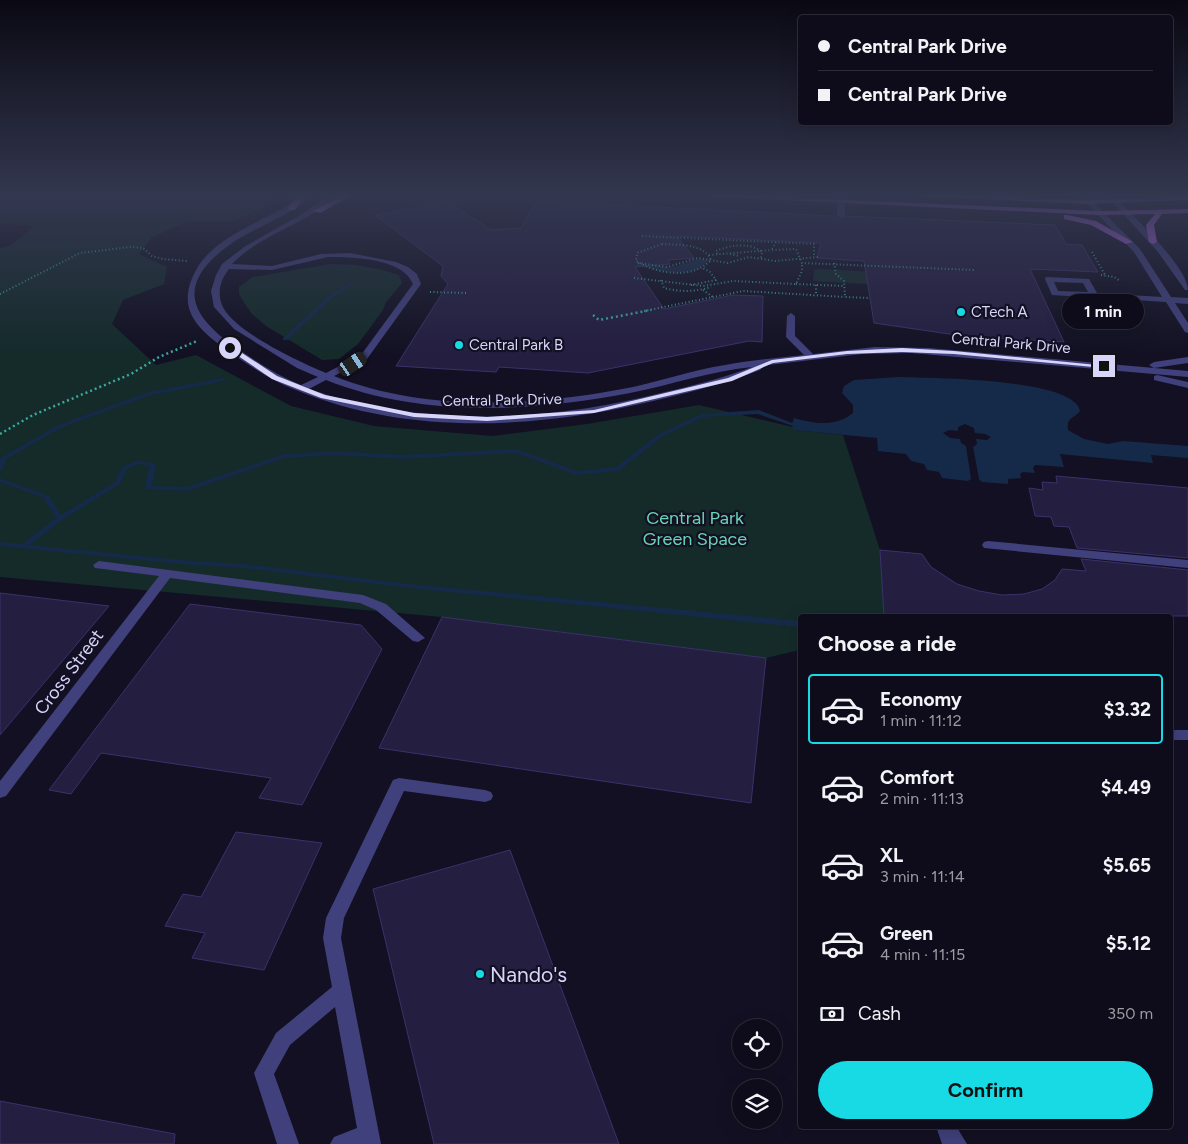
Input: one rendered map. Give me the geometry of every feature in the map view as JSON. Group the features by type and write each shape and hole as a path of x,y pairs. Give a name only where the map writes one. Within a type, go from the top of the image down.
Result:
{"street":[{"name":"Central Park Drive","path":"224,247 210,258 198,272 191,288 191,304 196,316 213,335 275,377 301,390 351,404 414,415 468,418 522,418 594,412 730,380 772,362"},
{"name":"Central Park Drive","path":"250,247 234,257 225,266 217,280 214,294 220,309 232,324 292,363 326,378 363,390 394,396 450,402 502,404 598,395 630,390 719,368 875,350 911,350 1188,374"},
{"path":"1133,247 1144,260 1188,330"},
{"path":"1157,247 1188,288"},
{"path":"225,266 272,268 314,257 347,255 395,263 412,272 416,278 416,284 369,352 353,364 301,390"},
{"path":"1094,295 1086,281 1049,279 1055,293 1077,297 1094,295 1188,301"},
{"path":"791,316 791,337 810,356"},
{"path":"1104,366 1165,365 1188,360"},
{"path":"1104,366 1188,385"},
{"path":"988,545 1188,564"},
{"path":"99,565 363,598 381,607 418,638"},
{"name":"Cross Street","path":"0,792 167,574"},
{"path":"1173,735 1188,735"},
{"path":"341,1144 369,1140 332,938 335,918 399,784 485,796"},
{"path":"288,1144 264,1073 283,1039 342,990"},
{"path":"947,1129 948,1135 956,1144"}],"path":[{"path":"0,294 80,253 127,247"},
{"path":"135,247 143,248 148,255 156,259 191,261"},
{"path":"651,247 637,252 635,257 638,262 652,270 690,272 703,268 710,260"},
{"path":"696,247 709,255 771,250 780,252 794,248 802,263 802,271 796,284"},
{"path":"747,247 754,258"},
{"path":"757,247 761,251"},
{"path":"638,262 670,266 691,259 728,263 740,258 760,258 775,261 816,257 815,247"},
{"path":"733,248 740,258"},
{"path":"717,254 716,251 720,249 733,248 746,252"},
{"path":"720,249 726,254 728,263"},
{"path":"760,258 761,251"},
{"path":"1092,252 1105,276"},
{"path":"730,253 740,258"},
{"path":"709,255 710,260"},
{"path":"802,263 975,270"},
{"path":"834,263 835,272 844,280 846,297"},
{"path":"691,285 716,280 710,272 703,268"},
{"path":"634,278 691,285 713,285 733,281 845,286"},
{"path":"661,280 664,288 671,290 702,290 713,285"},
{"path":"816,285 816,295"},
{"path":"702,290 713,297"},
{"path":"593,315 598,320 743,291 870,298"},
{"path":"424,292 468,293"},
{"path":"0,434 33,415 132,374 159,357 197,340"}],"green space":[{"name":"Central Park Green Space","path":"144,247 139,254 167,267 164,284 123,300 112,324 156,365 196,355 291,406 374,426 493,436 587,424 699,405 793,427 794,430 843,435 880,550 884,614 798,614 798,650 766,658 442,617 0,577 0,248"},
{"path":"331,264 357,265 382,270 399,275 402,283 386,302 383,310 358,344 339,359 322,360 266,326 252,314 239,294 239,287 252,277"},
{"path":"814,270 876,272 935,288 813,281"}],"water":[{"path":"701,259 708,260 696,270 687,272 660,271 645,266 651,264 673,267"},
{"path":"899,377 999,382 1053,392 1072,400 1080,411 1069,420 1068,430 1084,439 1108,444 1123,441 1188,446 1188,458 1151,455 1153,463 1060,454 1064,467 1035,465 1033,468 1035,473 1023,472 1020,474 1021,478 1008,479 1008,484 982,482 979,479 973,447 977,444 976,439 987,440 991,437 975,433 974,428 965,424 958,427 958,431 949,430 943,433 950,438 960,439 961,443 966,446 971,479 968,481 942,478 939,472 927,470 924,464 911,461 906,454 878,451 877,438 793,430 794,418 809,422 825,423 839,421 853,413 853,405 842,393 844,386 854,380"}],"building":[{"path":"418,247 686,247 694,258 668,260 670,264 635,267 664,309 733,295 763,296 762,342 749,341 588,373 499,367 496,372 396,366 448,284 441,276 443,266"},
{"path":"820,247 1083,247 1098,272 1030,269 1064,342 963,336 874,323 864,261 817,258"},
{"path":"1056,476 1188,488 1188,558 1077,548 1069,527 1054,526 1051,517 1035,516 1029,488 1043,490 1042,482 1057,483"},
{"path":"880,550 922,554 931,567 957,584 979,591 1002,595 1024,594 1042,589 1055,580 1062,569 1086,571 1081,559 1188,570 1188,616 1173,616 1173,614 884,614"},
{"path":"0,593 109,606 0,735"},
{"path":"190,604 361,625 382,649 302,805 259,798 271,778 101,753 71,794 49,790"},
{"path":"442,617 766,658 751,803 379,748"},
{"path":"236,832 322,843 264,970 192,958 205,933 165,926 183,894 201,897"},
{"path":"510,850 619,1144 434,1144 373,889"},
{"path":"0,1101 175,1134 174,1144 0,1144"}],"waterway":[{"path":"285,339 329,298 353,283"},
{"path":"0,469 4,458 58,427 150,393 223,380"},
{"path":"60,519 118,483 124,468 138,462 153,465 148,488 188,489 284,456 336,453 401,457 517,451 576,473 618,469 661,435 703,415 759,412 792,424"},
{"path":"0,480 47,497 60,519"},
{"path":"24,546 60,519"},
{"path":"0,544 180,562 244,566 409,586 798,624"}],"place":[{"name":"CTech A","path":"961,312"},
{"name":"Central Park B","path":"459,345"},
{"name":"Nando's","path":"480,974"}],"route":[{"path":"230,348 275,377 301,390 324,397 351,404 414,415 487,419 560,416 594,412 730,380 772,362 847,352 875,350 954,352 1104,366"}]}
